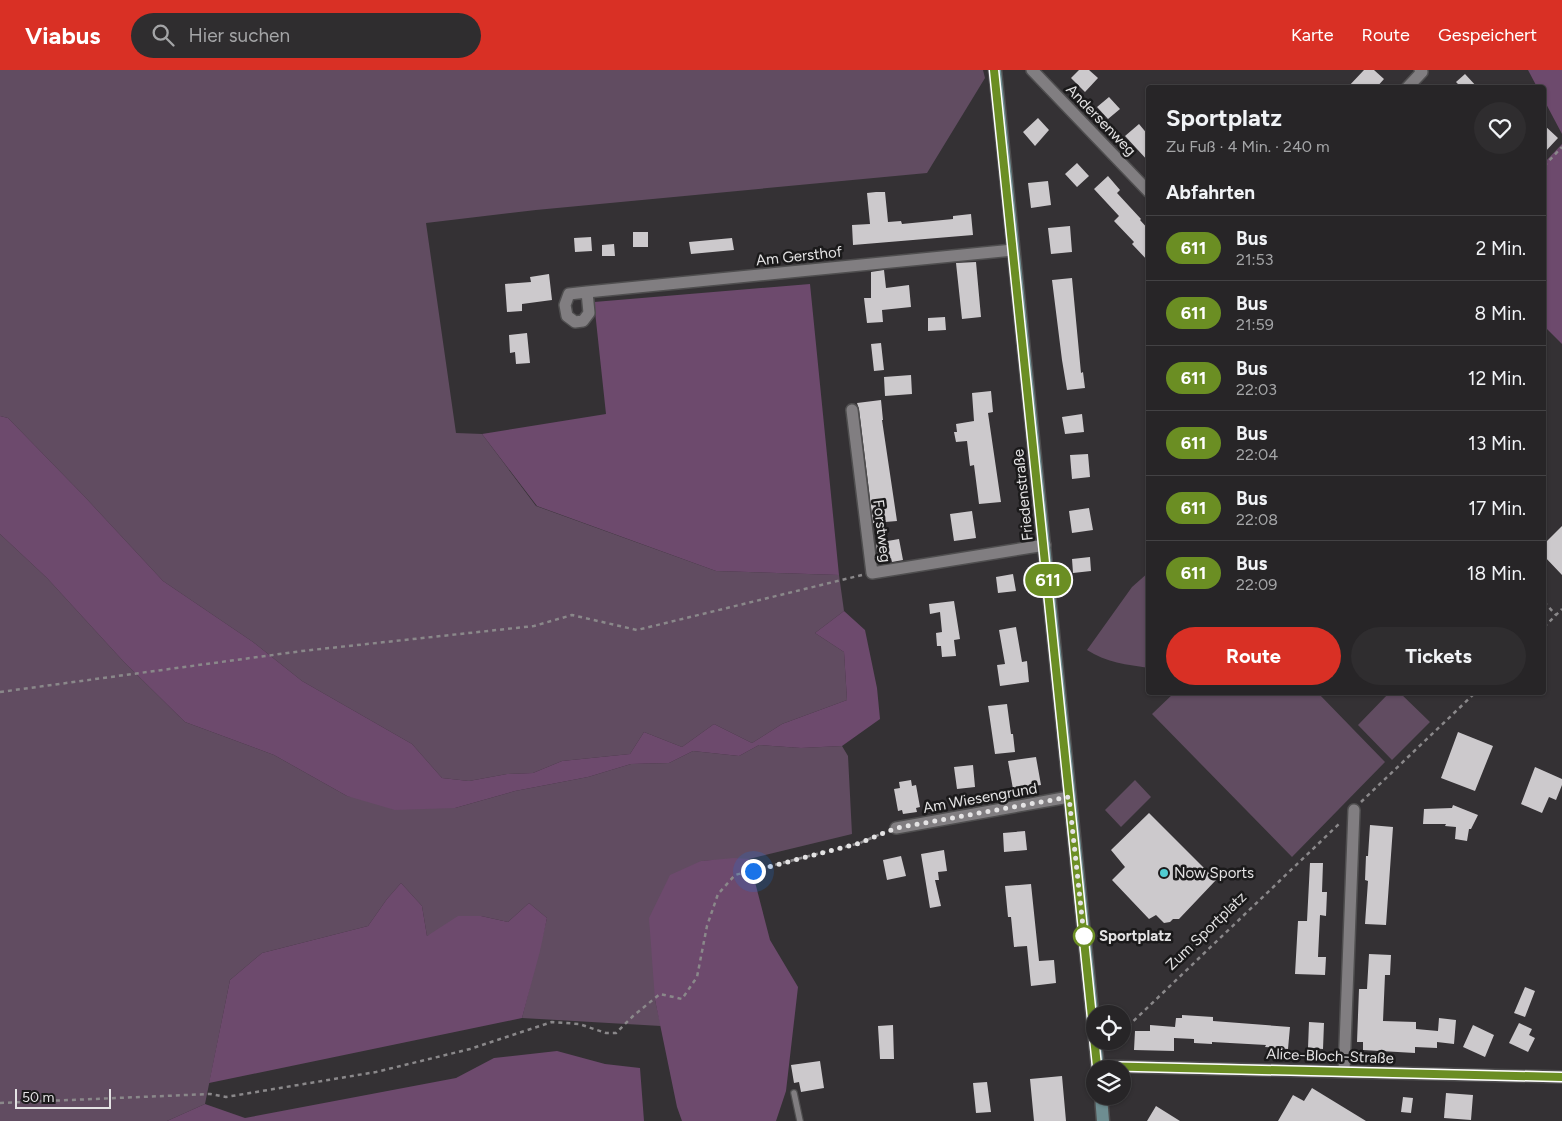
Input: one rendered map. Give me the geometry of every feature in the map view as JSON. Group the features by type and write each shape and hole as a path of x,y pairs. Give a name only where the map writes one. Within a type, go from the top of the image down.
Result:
{"main road":[{"name":"Friedenstraße","path":"994,70 1097,1060"},
{"path":"1102,1105 1103,1121"}],"street":[{"name":"Andersenweg","path":"1032,70 1146,189"},
{"path":"1409,85 1421,71"},
{"name":"Am Gersthof","path":"587,292 1013,250"},
{"name":"Forstweg","path":"852,410 872,573 1044,545"},
{"name":"Am Wiesengrund","path":"896,828 1069,797"},
{"path":"1344,1071 1354,810"},
{"name":"Alice-Bloch-Straße","path":"1131,1068 1562,1077"}],"lane":[{"path":"794,1093 800,1121"}],"path":[{"path":"1546,164 1562,147"},
{"path":"0,692 302,651 534,626 572,615 637,630 872,573"},
{"path":"1546,604 1556,615"},
{"path":"1546,625 1562,609"},
{"name":"Zum Sportplatz","path":"1131,1023 1473,695"},
{"path":"0,1103 210,1094 226,1097 376,1072 470,1049 552,1022 579,1024 606,1033 616,1033 660,994 682,999 697,977 707,926 718,894 735,875 860,843 896,828"}],"shaded area":[{"path":"0,70 983,70 985,78 927,173 536,210 426,223 456,433 482,434 536,506 716,571 839,575 844,611 815,633 844,652 847,700 782,724 752,743 714,724 682,747 644,732 630,754 562,761 533,773 507,774 469,781 442,778 412,744 302,681 253,642 163,581 8,418 0,416"},
{"path":"1528,70 1562,70 1562,134 1546,104 1546,85 1536,85"},
{"path":"1562,144 1562,344 1546,328 1546,161"},
{"path":"810,284 839,575 716,571 537,506 482,434 606,414 594,302"},
{"path":"0,416 8,418 163,581 253,642 302,681 412,744 442,778 469,781 507,774 533,773 562,761 630,754 644,732 682,747 714,724 752,743 782,724 847,700 844,652 815,633 844,611 865,630 877,688 880,719 842,746 801,748 759,745 739,756 693,751 669,763 631,764 588,777 515,791 455,808 395,810 347,796 274,755 185,722 124,662 47,578 0,534"},
{"path":"0,534 47,578 124,662 185,722 274,755 347,796 455,808 515,791 588,777 631,764 669,763 693,751 739,756 759,745 801,748 842,746 848,756 852,834 749,859 701,861 655,1000 661,1026 522,1018 547,918 529,903 508,922 481,916 427,936 422,906 401,883 368,926 262,953 230,980 205,1104 167,1121 0,1121"},
{"path":"1146,575 1146,668 1109,660 1087,650 1132,587"},
{"path":"1172,695 1320,695 1385,762 1292,857 1152,714"},
{"path":"1387,695 1402,695 1430,722 1392,760 1358,725"},
{"path":"1135,780 1151,797 1121,827 1105,810"},
{"path":"734,858 749,859 770,940 798,987 786,1091 776,1121 682,1121 677,1107 655,1000 649,918 670,875 701,861"},
{"path":"401,883 422,906 427,936 458,916 481,916 508,922 529,903 547,918 522,1018 209,1083 230,980 262,953 368,926"},
{"path":"557,1051 605,1064 640,1068 644,1121 167,1121 205,1104 245,1118 456,1078 494,1058"}],"building":[{"path":"1079,70 1089,70 1098,78 1085,92 1071,78"},
{"path":"1364,70 1374,70 1384,79 1379,85 1350,85"},
{"path":"1465,74 1475,85 1459,85 1456,82"},
{"path":"1109,97 1120,109 1108,119 1097,107"},
{"path":"1038,118 1049,130 1035,146 1023,132"},
{"path":"1139,124 1146,132 1146,159 1125,136"},
{"path":"1546,127 1558,138 1546,151"},
{"path":"1077,163 1089,176 1077,187 1065,174"},
{"path":"1108,176 1120,190 1117,193 1146,227 1146,259 1132,244 1134,242 1114,221 1119,216 1094,189"},
{"path":"1048,181 1051,205 1031,208 1028,183"},
{"path":"885,192 888,222 901,221 902,224 953,219 953,216 971,214 973,235 853,245 852,225 870,224 867,193"},
{"path":"1070,226 1072,252 1051,254 1048,228"},
{"path":"633,232 648,232 648,247 633,247"},
{"path":"591,237 592,251 575,252 574,238"},
{"path":"732,238 734,250 691,254 689,242"},
{"path":"614,244 615,256 602,256 602,245"},
{"path":"976,262 981,317 962,319 956,263"},
{"path":"884,270 886,288 909,285 911,307 882,310 883,322 867,323 864,298 871,298 871,272"},
{"path":"549,274 552,300 522,304 522,311 507,312 505,284 531,282 530,277"},
{"path":"1072,278 1081,373 1083,372 1085,388 1067,390 1052,280"},
{"path":"945,317 946,330 928,331 928,318"},
{"path":"527,333 530,363 516,364 515,352 510,353 509,335"},
{"path":"881,343 884,370 874,371 871,344"},
{"path":"911,375 912,394 885,396 884,377"},
{"path":"991,391 993,412 988,413 1001,502 979,504 974,465 970,466 967,441 956,442 954,432 957,432 956,424 974,421 972,393"},
{"path":"881,400 882,420 897,521 873,523 857,403"},
{"path":"1082,414 1084,432 1065,434 1062,417"},
{"path":"1088,454 1090,477 1072,479 1070,455"},
{"path":"1089,508 1093,530 1072,533 1069,511"},
{"path":"972,511 976,538 954,541 950,514"},
{"path":"1562,526 1562,575 1546,558 1546,542"},
{"path":"899,539 903,560 892,562 891,558 878,561 876,543"},
{"path":"1090,557 1091,571 1073,573 1072,559"},
{"path":"1013,574 1016,591 998,593 996,577"},
{"path":"954,601 960,639 954,640 956,656 942,657 941,646 937,646 936,633 942,632 940,612 930,614 929,604"},
{"path":"1016,627 1022,662 1027,661 1029,682 1000,686 997,665 1005,664 999,630"},
{"path":"1007,704 1015,752 995,754 988,706"},
{"path":"1458,732 1493,746 1475,791 1441,778"},
{"path":"1036,757 1041,785 1013,789 1008,761"},
{"path":"973,765 975,787 957,789 954,767"},
{"path":"1535,767 1562,779 1562,785 1556,800 1549,797 1542,813 1521,804"},
{"path":"911,780 912,786 916,785 920,807 916,808 917,812 903,814 902,810 898,811 894,789 900,788 899,782"},
{"path":"1453,805 1478,815 1471,829 1469,829 1467,841 1455,839 1456,827 1445,826 1446,824 1423,824 1424,809 1452,808"},
{"name":"Now Sports","path":"1149,813 1216,880 1179,919 1173,919 1170,922 1164,923 1156,915 1149,919 1112,880 1125,867 1111,850"},
{"path":"1370,825 1393,827 1386,925 1365,924 1368,881 1365,880 1366,856 1368,856"},
{"path":"1025,831 1027,850 1004,852 1003,833"},
{"path":"944,850 947,871 938,872 939,880 935,880 941,906 930,908 921,854"},
{"path":"901,856 906,876 887,880 883,860"},
{"path":"1310,863 1323,863 1322,892 1327,892 1326,916 1320,915 1318,957 1326,957 1325,975 1295,974 1298,921 1307,921"},
{"path":"1031,884 1039,961 1054,960 1056,983 1031,986 1027,946 1014,947 1011,917 1008,917 1005,886"},
{"path":"1369,954 1391,955 1390,975 1385,975 1383,1021 1416,1022 1416,1029 1438,1031 1439,1018 1456,1020 1454,1044 1437,1042 1437,1048 1415,1047 1415,1053 1363,1050 1363,1042 1357,1042 1359,989 1367,989"},
{"path":"1525,987 1535,991 1525,1017 1514,1013"},
{"path":"1182,1015 1213,1017 1213,1021 1290,1027 1288,1049 1265,1047 1266,1045 1194,1043 1194,1039 1174,1038 1174,1051 1134,1050 1135,1031 1150,1031 1150,1025 1175,1027 1176,1018 1182,1018"},
{"path":"1309,1022 1324,1023 1323,1049 1308,1048"},
{"path":"1519,1023 1532,1029 1529,1035 1535,1038 1528,1052 1509,1043"},
{"path":"893,1025 894,1059 880,1059 878,1026"},
{"path":"1473,1025 1494,1035 1485,1057 1463,1047"},
{"path":"820,1061 824,1088 801,1092 799,1082 794,1083 791,1065"},
{"path":"1062,1076 1066,1121 1034,1121 1030,1079"},
{"path":"987,1082 991,1112 976,1113 973,1083"},
{"path":"1312,1088 1366,1121 1278,1121 1293,1095 1304,1101"},
{"path":"1446,1093 1473,1095 1471,1120 1444,1118"},
{"path":"1403,1097 1413,1098 1411,1113 1401,1112"},
{"path":"1156,1106 1180,1121 1147,1121"}],"bus line":[{"name":"611","path":"994,70 1097,1066 1562,1077"}],"place":[{"name":"Now Sports","path":"1164,873"},
{"name":"Sportplatz","path":"1084,936"}],"route":[{"path":"753,871 860,843 896,828 1069,797 1084,936"}]}
